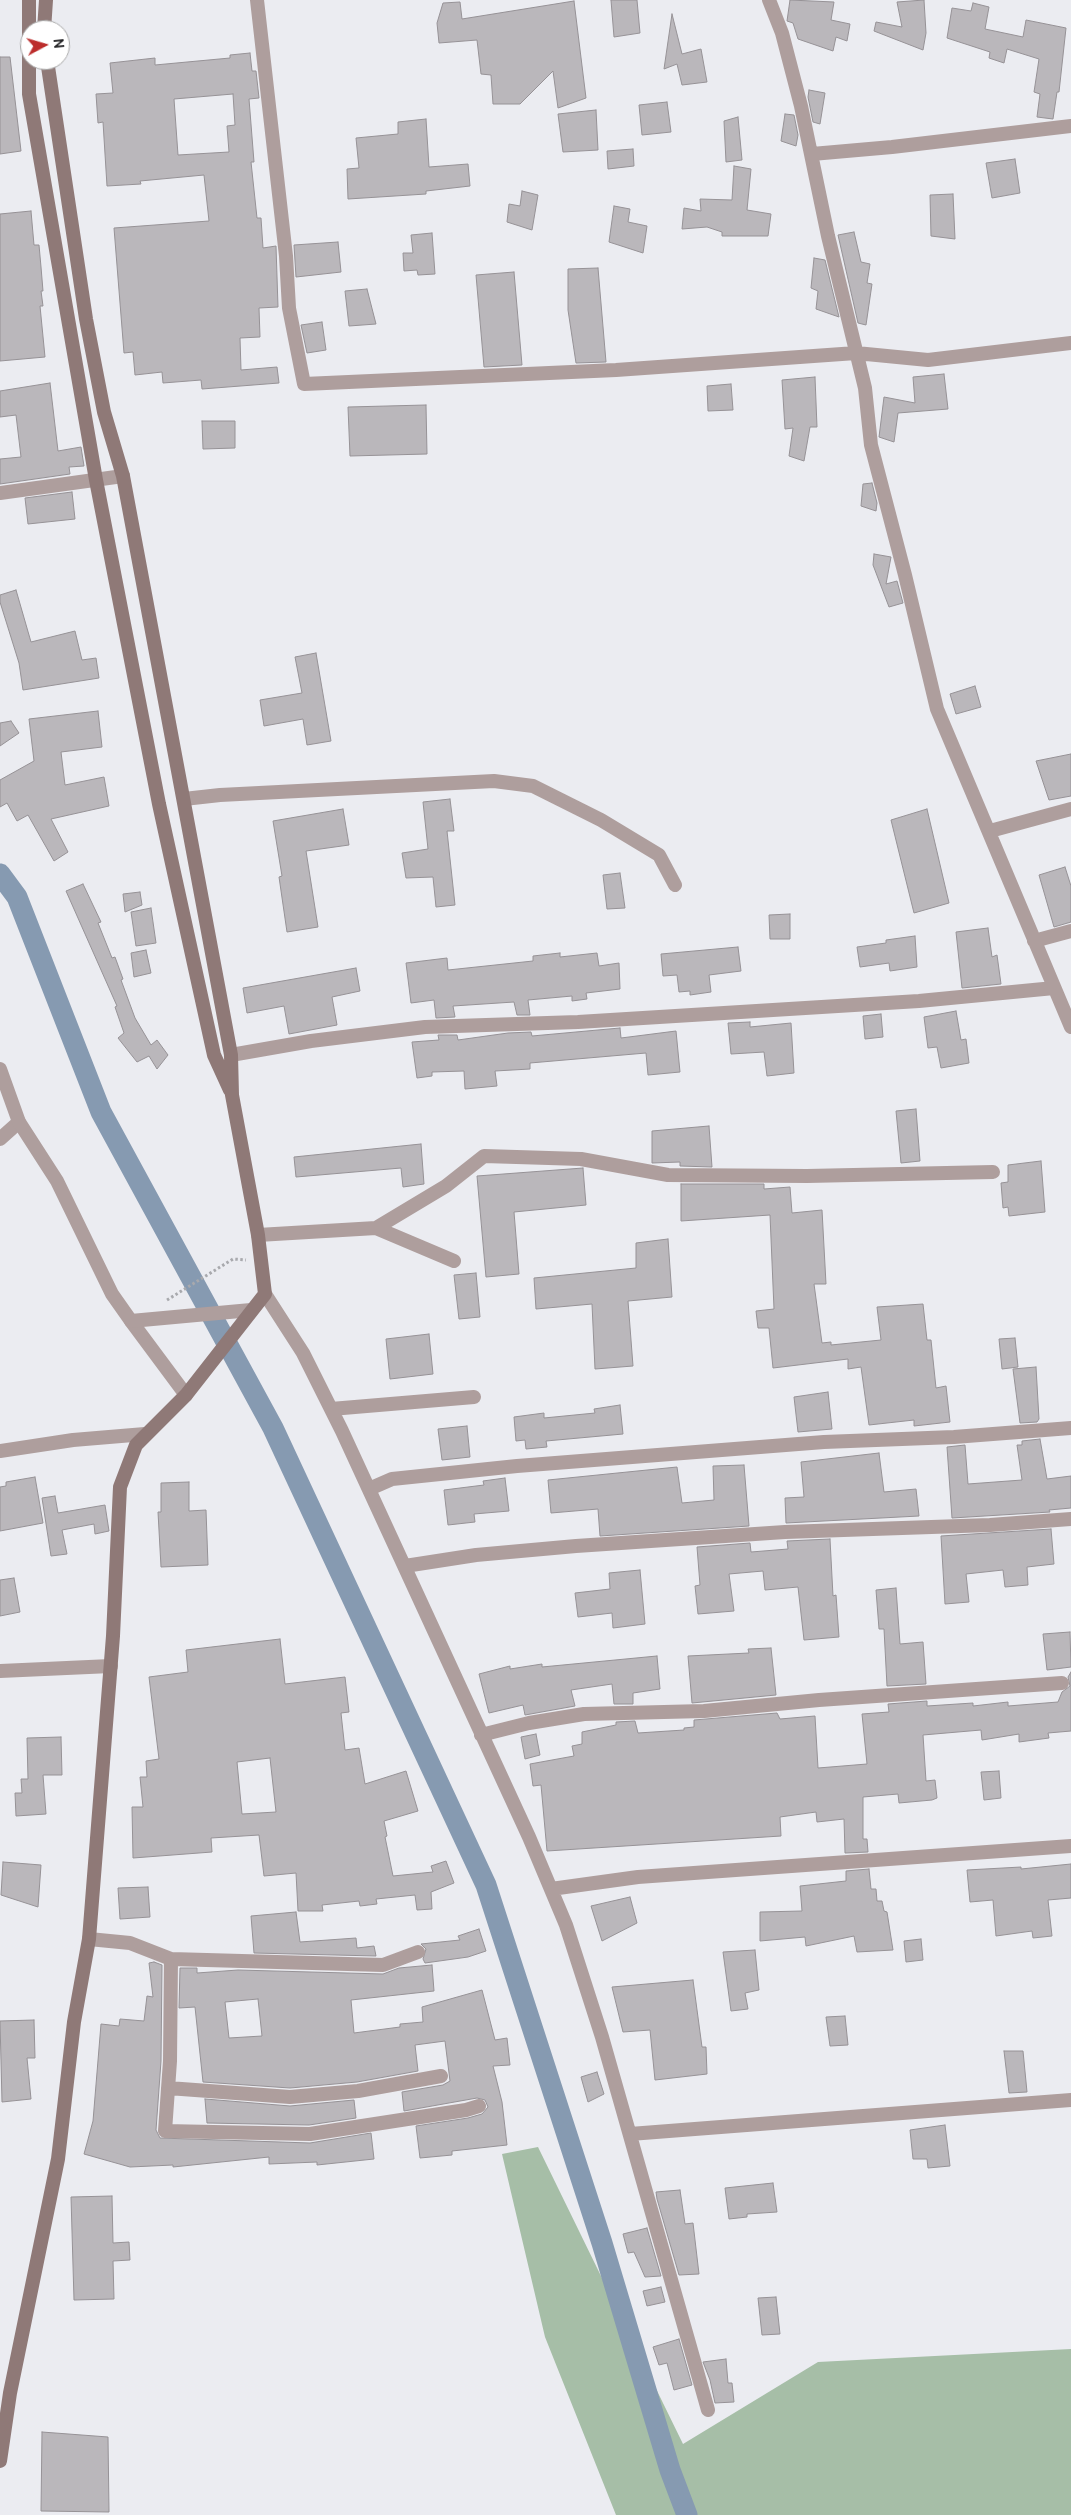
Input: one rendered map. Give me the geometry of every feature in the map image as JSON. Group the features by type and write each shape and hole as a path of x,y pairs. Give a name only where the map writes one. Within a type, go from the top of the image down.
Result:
{"main road":[{"path":"29,0 29,94 96,480 158,804 214,1055 232,1095"},
{"path":"45,20 46,0"},
{"path":"0,2461 10,2393 58,2159 74,2022 89,1939 111,1666 120,1487 136,1445 186,1395 264,1294 258,1235 232,1095 231,1055 123,476 104,412 86,319 49,70"}],"street":[{"path":"257,0 286,256 289,308 304,384 616,370 856,353 928,360 1071,343"},
{"path":"769,0 782,33 812,154 828,236 865,388 871,445 937,709 1071,1027"},
{"path":"812,154 892,147 1071,126"},
{"path":"0,493 123,476"},
{"path":"184,799 327,789 494,781 533,786 601,820 659,855 675,885"},
{"path":"990,831 1071,809"},
{"path":"1034,940 1071,931"},
{"path":"231,1055 311,1041 425,1027 578,1022 919,1002 1054,988"},
{"path":"0,1069 19,1122 57,1180 112,1294 186,1395"},
{"path":"0,1127 19,1122"},
{"path":"0,1139 19,1122"},
{"path":"376,1228 446,1186 484,1156 581,1159 668,1175 806,1176 993,1172"},
{"path":"258,1235 376,1228 454,1261"},
{"path":"264,1294 303,1353 369,1489 566,1925 602,2037 708,2410"},
{"path":"131,1321 251,1310"},
{"path":"330,1409 474,1397"},
{"path":"369,1489 392,1479 517,1466 824,1442 954,1437 1071,1428"},
{"path":"0,1451 73,1440 145,1434"},
{"path":"405,1566 476,1555 586,1546 785,1532 990,1525 1071,1519"},
{"path":"0,1671 111,1666"},
{"path":"481,1735 529,1723 584,1714 704,1711 819,1700 1062,1683"},
{"path":"551,1889 638,1877 1071,1846"},
{"path":"89,1939 130,1943 171,1959 383,1965 418,1952"},
{"path":"171,1959 165,2132 310,2134 466,2110 479,2106"},
{"path":"168,2088 290,2097 358,2091 441,2076"},
{"path":"630,2134 1071,2100"}],"path":[{"path":"166,1301 230,1260"}],"green space":[{"path":"538,2147 683,2444 818,2362 1071,2349 1071,2515 616,2515 545,2337 502,2154"}],"building":[{"path":"611,0 637,0 640,33 614,37"},
{"path":"790,0 834,2 831,20 850,24 847,41 836,37 833,51 798,39 793,23 787,21"},
{"path":"924,0 926,33 923,50 874,31 876,22 902,27 897,2"},
{"path":"574,1 586,98 558,108 553,71 520,104 493,104 491,75 481,74 477,40 439,43 437,23 443,3 460,2 462,19"},
{"path":"973,3 989,7 985,29 1023,37 1026,20 1066,28 1059,92 1057,92 1053,119 1037,117 1040,94 1034,92 1039,59 1007,49 1004,63 989,58 990,52 947,38 952,8 971,11"},
{"path":"672,14 682,54 701,49 707,82 682,85 677,64 664,69"},
{"path":"250,53 252,71 256,71 259,98 249,99 254,162 251,162 257,218 261,218 263,248 276,246 278,307 259,308 260,337 240,338 241,370 277,367 279,383 202,389 201,380 163,383 162,372 135,375 133,352 124,353 114,228 209,221 204,175 140,181 141,184 107,186 103,122 98,123 96,94 113,93 110,63 155,58 155,65 230,58 230,55","holes":["233,94 235,125 227,126 229,152 178,155 174,99"]},
{"path":"0,57 10,57 21,151 0,154"},
{"path":"809,90 825,93 820,124 813,122 808,97"},
{"path":"667,102 671,132 642,135 639,105"},
{"path":"596,110 598,150 563,152 558,114"},
{"path":"785,114 794,115 798,135 796,146 781,141"},
{"path":"738,117 742,160 726,162 724,121"},
{"path":"426,119 429,167 468,164 470,186 426,191 426,194 348,199 347,169 359,168 356,138 398,134 398,122"},
{"path":"633,149 634,166 608,169 607,151"},
{"path":"1015,159 1020,193 992,198 986,163"},
{"path":"734,166 751,169 747,210 771,214 768,236 722,236 722,232 707,227 682,229 684,208 701,211 700,199 732,200"},
{"path":"522,191 538,195 532,230 507,222 509,204 520,206"},
{"path":"953,194 955,239 931,236 930,195"},
{"path":"614,206 630,209 628,222 647,226 643,253 609,242"},
{"path":"31,211 34,245 39,245 43,291 41,291 43,306 40,306 45,357 0,361 0,214"},
{"path":"854,232 861,262 870,264 867,283 872,284 866,325 858,323 838,235"},
{"path":"432,233 435,274 418,275 417,270 404,271 403,253 413,253 411,235"},
{"path":"338,242 341,272 296,277 294,245"},
{"path":"814,258 825,260 839,317 816,309 818,291 811,288"},
{"path":"598,268 606,362 576,363 568,310 568,269"},
{"path":"514,272 522,365 484,367 476,275"},
{"path":"367,289 376,324 349,326 345,291"},
{"path":"322,322 326,350 307,353 301,325"},
{"path":"944,374 948,409 898,413 894,442 879,437 884,397 915,403 913,377"},
{"path":"815,377 817,427 810,427 804,461 789,456 793,428 785,429 782,380"},
{"path":"50,383 58,451 81,447 84,466 69,467 70,474 0,484 0,459 21,457 16,415 0,417 0,391"},
{"path":"731,384 733,410 708,411 707,386"},
{"path":"426,405 427,454 350,456 348,407"},
{"path":"202,421 235,421 235,448 203,449"},
{"path":"872,483 877,503 876,511 861,506 863,484"},
{"path":"72,492 75,519 28,524 25,498"},
{"path":"874,554 891,557 886,584 897,581 903,603 889,607 873,565"},
{"path":"16,590 31,642 75,631 82,660 96,658 99,678 23,690 19,663 0,602 0,595"},
{"path":"316,653 331,741 307,745 303,719 264,726 260,700 302,693 295,657"},
{"path":"975,686 981,707 956,714 950,694"},
{"path":"98,711 102,747 61,752 65,785 104,777 109,806 51,819 68,852 54,861 28,815 17,821 7,803 0,807 0,780 34,761 29,719"},
{"path":"11,721 19,733 0,746 0,723"},
{"path":"1071,754 1071,796 1049,800 1036,761"},
{"path":"450,799 454,831 447,831 455,905 436,907 433,877 406,878 402,853 428,849 423,802"},
{"path":"343,809 349,845 306,851 318,927 287,932 279,877 282,876 273,821"},
{"path":"927,809 949,903 914,913 891,820"},
{"path":"1065,867 1071,886 1071,922 1054,927 1039,875"},
{"path":"620,873 625,908 607,909 603,875"},
{"path":"83,884 101,922 98,923 112,958 115,957 135,1018 151,1045 157,1040 168,1055 157,1069 149,1056 137,1062 118,1038 124,1033 115,1007 117,1006 66,891"},
{"path":"140,892 142,905 125,912 123,894"},
{"path":"151,908 156,943 136,946 131,912"},
{"path":"790,914 790,939 770,939 769,915"},
{"path":"988,928 992,957 997,955 1001,984 962,988 956,932"},
{"path":"915,936 917,967 890,971 889,963 860,967 857,947"},
{"path":"738,947 741,971 709,975 711,992 690,995 690,991 679,992 677,975 663,976 661,954"},
{"path":"146,950 151,973 134,977 131,953"},
{"path":"560,953 560,957 597,953 599,966 619,963 620,989 586,993 587,999 572,1001 572,996 528,1000 530,1015 517,1015 514,1002 453,1006 455,1017 436,1018 434,1000 411,1003 406,963 447,958 448,970 533,961 533,956"},
{"path":"356,968 360,991 332,997 337,1025 289,1034 284,1006 247,1013 243,988"},
{"path":"956,1011 961,1040 966,1039 969,1063 941,1068 937,1047 928,1048 924,1017"},
{"path":"881,1014 883,1037 865,1039 863,1016"},
{"path":"750,1022 750,1027 791,1023 794,1073 767,1076 764,1052 731,1054 728,1023"},
{"path":"620,1028 621,1038 676,1031 680,1072 648,1075 646,1053 530,1063 530,1069 495,1071 497,1086 465,1089 464,1071 432,1072 432,1076 417,1078 412,1042 439,1040 438,1035 457,1035 458,1040 508,1033 531,1032 532,1036"},
{"path":"916,1109 920,1161 901,1163 896,1111"},
{"path":"709,1126 712,1167 680,1166 680,1162 652,1163 652,1131"},
{"path":"421,1144 424,1184 403,1187 401,1168 296,1177 294,1157"},
{"path":"1041,1161 1045,1212 1009,1216 1008,1207 1003,1208 1001,1183 1008,1182 1008,1165"},
{"path":"583,1168 586,1205 514,1212 519,1274 486,1277 477,1176"},
{"path":"681,1184 764,1184 764,1189 790,1187 792,1213 822,1210 826,1284 814,1284 822,1343 831,1342 831,1345 881,1340 877,1307 923,1304 927,1340 931,1340 936,1388 946,1386 950,1422 914,1426 914,1420 869,1425 861,1367 848,1369 848,1359 773,1368 769,1328 758,1328 756,1311 774,1309 770,1215 681,1221"},
{"path":"668,1239 672,1297 628,1301 633,1366 595,1369 592,1304 536,1309 534,1278 636,1268 636,1243"},
{"path":"476,1273 480,1317 459,1319 454,1275"},
{"path":"429,1334 433,1374 390,1379 386,1339"},
{"path":"1015,1338 1018,1367 1002,1369 999,1339"},
{"path":"1036,1367 1039,1419 1037,1422 1020,1423 1013,1369"},
{"path":"828,1392 832,1429 798,1432 794,1397"},
{"path":"620,1405 623,1434 546,1441 547,1447 526,1449 525,1440 516,1441 514,1417 544,1413 544,1418 595,1413 594,1409"},
{"path":"467,1426 470,1457 442,1460 438,1429"},
{"path":"1040,1439 1047,1479 1071,1476 1071,1508 1049,1510 1050,1512 952,1518 947,1447 965,1445 968,1484 1022,1480 1017,1445 1022,1445 1022,1441"},
{"path":"879,1453 884,1492 916,1489 919,1516 786,1523 785,1498 804,1497 801,1462"},
{"path":"744,1465 749,1526 600,1536 598,1509 551,1513 548,1480 677,1467 682,1503 714,1500 713,1466"},
{"path":"35,1477 43,1523 0,1531 0,1487 6,1486 6,1482"},
{"path":"505,1478 509,1511 474,1514 475,1522 448,1525 444,1490 484,1485 483,1481"},
{"path":"189,1482 189,1511 206,1510 208,1565 161,1567 158,1512 161,1512 161,1483"},
{"path":"55,1496 58,1513 105,1505 109,1531 95,1534 94,1524 62,1530 67,1554 51,1556 42,1498"},
{"path":"1051,1529 1054,1564 1027,1567 1028,1585 1005,1587 1003,1570 966,1574 969,1602 945,1604 941,1536"},
{"path":"830,1539 833,1596 836,1595 839,1637 804,1640 798,1587 765,1590 763,1571 729,1574 734,1611 698,1614 695,1586 700,1585 697,1547 750,1543 751,1552 788,1549 787,1541"},
{"path":"640,1570 645,1624 613,1628 612,1613 578,1617 575,1593 610,1589 609,1573"},
{"path":"14,1578 20,1612 0,1616 0,1580"},
{"path":"896,1588 900,1644 923,1642 926,1684 887,1686 884,1629 879,1629 876,1590"},
{"path":"1070,1632 1071,1667 1047,1670 1043,1634"},
{"path":"280,1639 285,1684 345,1677 349,1712 341,1713 345,1750 359,1748 365,1784 406,1771 418,1811 384,1821 387,1836 385,1837 393,1876 433,1872 431,1866 446,1861 454,1883 431,1892 432,1909 417,1910 415,1895 376,1899 377,1904 360,1906 359,1901 322,1905 323,1911 298,1911 296,1873 264,1876 259,1835 211,1838 212,1852 133,1858 132,1807 143,1807 140,1777 147,1777 146,1761 159,1759 149,1677 188,1672 186,1650","holes":["270,1758 276,1812 242,1814 237,1762"]},
{"path":"771,1648 776,1695 692,1703 688,1656 749,1653 748,1649"},
{"path":"657,1656 660,1689 633,1693 633,1704 614,1704 612,1684 571,1690 575,1706 525,1715 523,1705 489,1713 479,1674 510,1666 510,1669 542,1664 542,1667"},
{"path":"1071,1672 1071,1731 1048,1733 1049,1738 1019,1742 1019,1734 982,1740 981,1730 923,1735 926,1781 935,1780 937,1798 899,1803 898,1794 863,1797 863,1839 867,1839 868,1852 845,1853 844,1819 817,1822 816,1812 780,1817 781,1836 547,1851 541,1785 533,1786 530,1764 574,1756 572,1746 582,1744 582,1732 616,1725 616,1722 635,1721 638,1733 684,1730 684,1728 694,1727 694,1720 777,1713 780,1719 815,1716 818,1768 867,1764 862,1714 889,1712 888,1704 927,1701 927,1706 973,1703 973,1706 1008,1702 1008,1706 1058,1702 1062,1692 1070,1686 1068,1677"},
{"path":"536,1734 540,1755 525,1759 521,1737"},
{"path":"61,1737 62,1775 43,1775 46,1814 16,1816 15,1793 22,1793 21,1779 28,1779 27,1738"},
{"path":"999,1771 1001,1798 984,1800 981,1772"},
{"path":"3,1862 41,1865 38,1907 1,1895"},
{"path":"1071,1864 1071,1898 1048,1900 1052,1936 1033,1938 1032,1931 996,1936 993,1900 970,1902 967,1870 1021,1867 1021,1869"},
{"path":"869,1869 871,1889 876,1889 877,1901 882,1901 884,1911 887,1912 893,1950 857,1952 854,1936 806,1946 805,1937 760,1941 760,1912 802,1911 800,1886 846,1881 846,1871"},
{"path":"148,1887 150,1917 120,1919 118,1888"},
{"path":"630,1897 637,1923 602,1941 591,1906"},
{"path":"296,1912 300,1942 356,1938 357,1948 374,1946 376,1956 254,1953 251,1916"},
{"path":"479,1929 486,1951 468,1957 425,1963 423,1959 426,1949 421,1944 460,1940 458,1936"},
{"path":"921,1939 923,1960 906,1962 904,1941"},
{"path":"755,1950 759,1990 745,1993 748,2009 731,2011 723,1952"},
{"path":"154,1962 162,1965 161,2061 156,2130 160,2138 310,2143 371,2133 374,2159 317,2165 317,2162 269,2164 269,2157 173,2167 173,2165 130,2167 84,2154 93,2121 101,2024 119,2026 120,2019 144,2021 147,1996 153,1997 149,1963"},
{"path":"432,1965 434,1991 351,2000 354,2033 400,2027 400,2024 423,2022 422,2007 482,1990 495,2040 507,2038 510,2065 493,2066 502,2102 507,2145 452,2151 452,2155 420,2158 416,2126 468,2118 482,2114 488,2107 485,2100 477,2098 404,2111 402,2092 443,2085 450,2081 445,2041 415,2045 418,2071 357,2082 290,2088 203,2082 195,2007 179,2008 180,1968 197,1968 197,1973 238,1970 383,1974 399,1968","holes":["258,1999 262,2036 229,2038 225,2002"]},
{"path":"693,1980 702,2047 706,2047 707,2074 655,2080 650,2030 623,2032 612,1987"},
{"path":"845,2016 848,2045 830,2046 826,2017"},
{"path":"34,2020 35,2058 27,2058 31,2099 2,2102 0,2021"},
{"path":"1004,2051 1023,2051 1027,2092 1009,2093"},
{"path":"597,2072 604,2094 588,2102 581,2077"},
{"path":"205,2099 290,2106 354,2100 356,2118 309,2125 207,2123"},
{"path":"945,2125 950,2166 928,2168 927,2159 913,2159 910,2130"},
{"path":"773,2183 777,2212 747,2214 747,2217 729,2219 725,2188"},
{"path":"680,2190 685,2224 693,2223 699,2274 679,2275 657,2199 656,2192"},
{"path":"112,2196 113,2243 129,2242 130,2260 113,2261 114,2299 74,2300 71,2197"},
{"path":"647,2228 661,2276 645,2277 634,2252 628,2253 623,2234"},
{"path":"661,2287 665,2302 647,2306 643,2291"},
{"path":"776,2297 780,2334 762,2335 758,2298"},
{"path":"679,2339 692,2385 674,2390 667,2363 659,2365 653,2347"},
{"path":"726,2359 728,2383 732,2383 734,2402 715,2403 710,2380 703,2362"},
{"path":"42,2432 108,2437 109,2512 41,2511"}],"waterway":[{"path":"0,874 17,897 101,1112 273,1428 486,1885 602,2243 670,2470 687,2515"}]}
